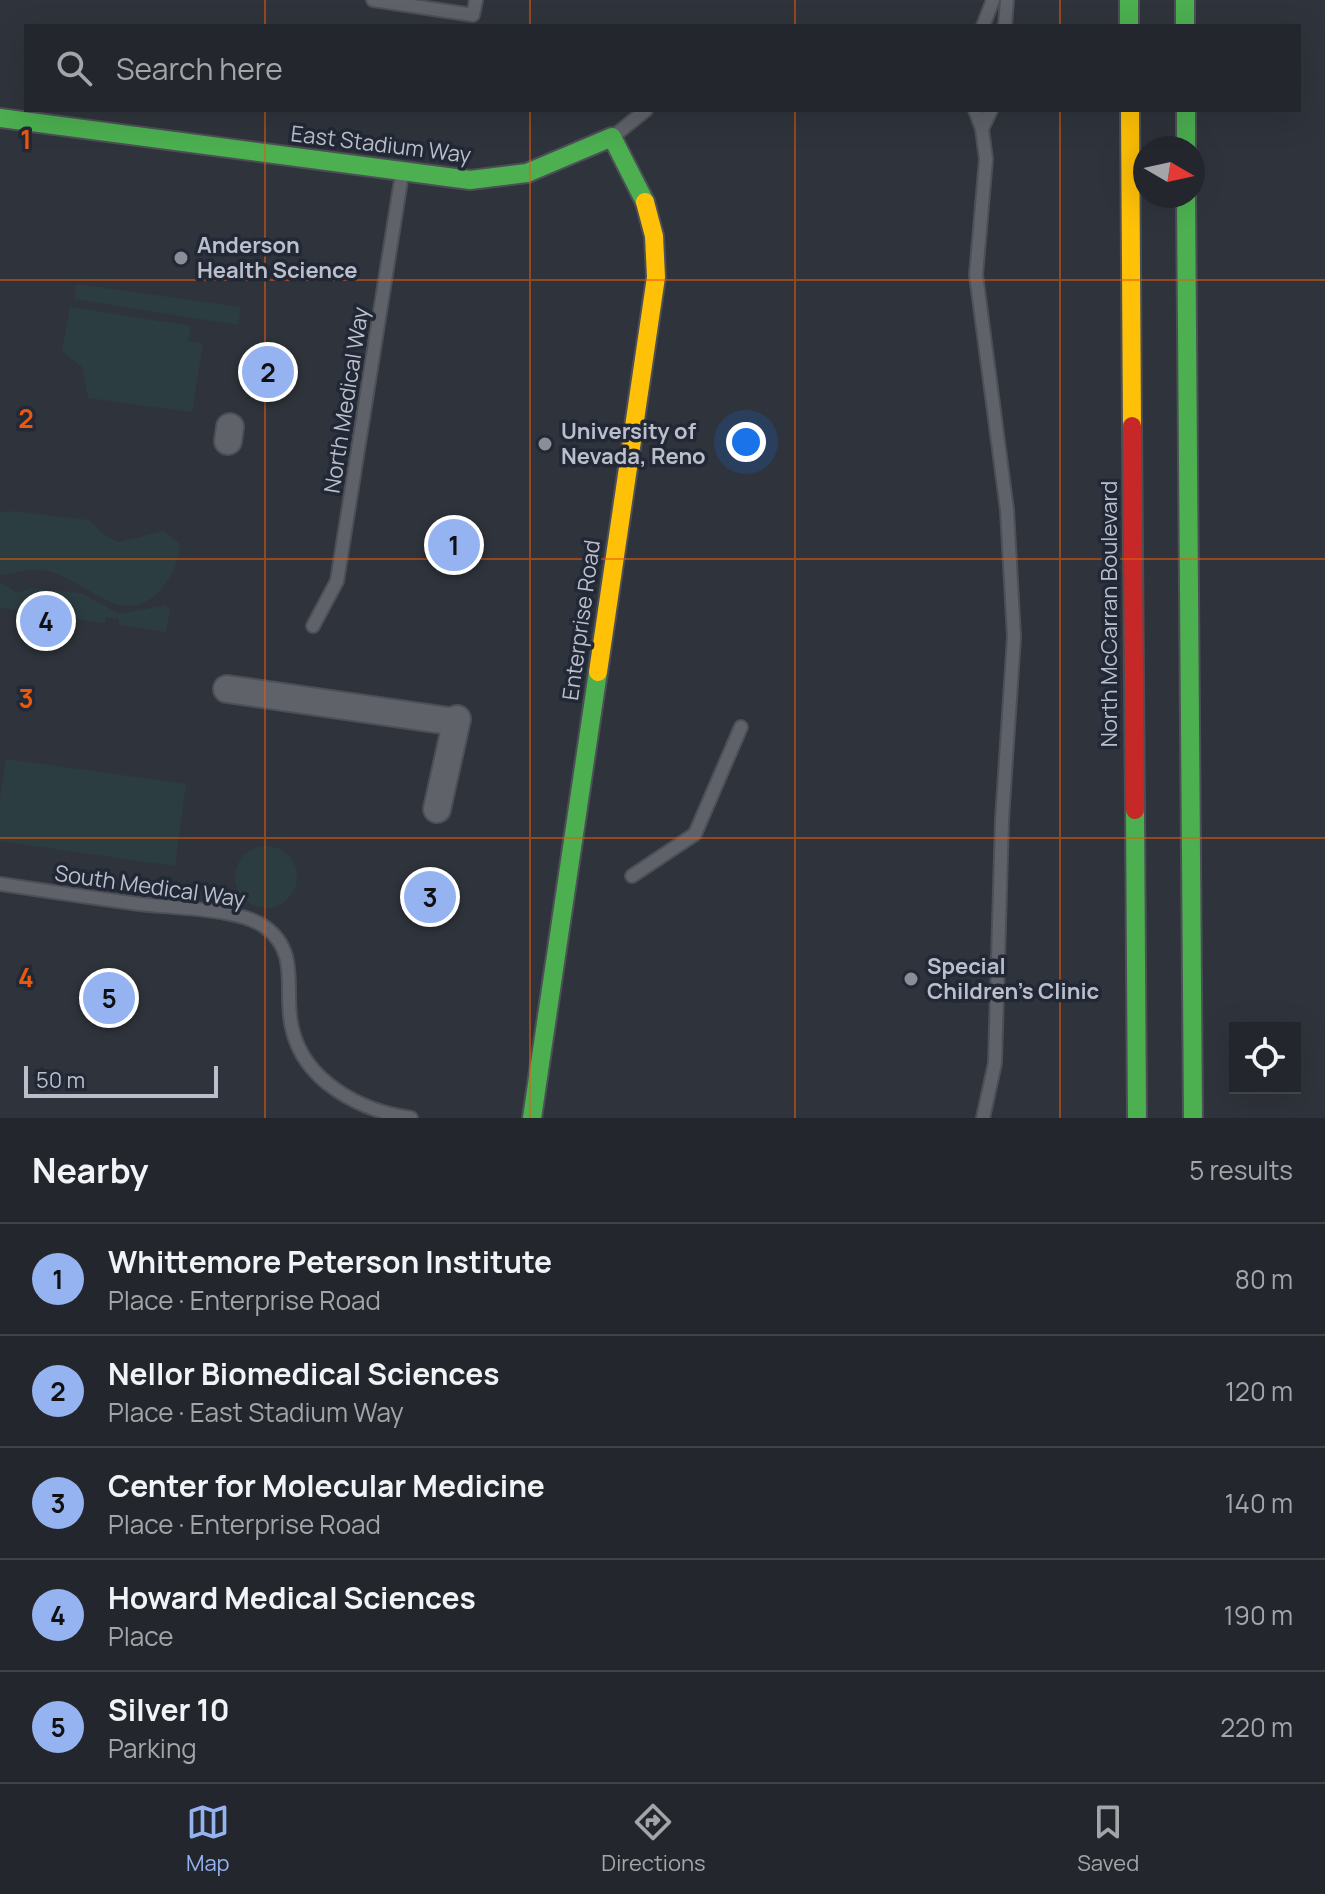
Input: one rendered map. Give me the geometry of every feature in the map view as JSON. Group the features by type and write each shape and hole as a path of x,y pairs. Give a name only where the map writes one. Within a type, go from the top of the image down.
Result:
{"main road":[{"path":"1129,0 1129,24"},
{"path":"1185,0 1185,24"},
{"name":"North McCarran Boulevard","path":"1130,112 1137,1118"},
{"path":"1186,112 1186,136"},
{"name":"East Stadium Way","path":"0,118 402,174 470,180 527,173 612,137"},
{"name":"Enterprise Road","path":"532,1118 656,277 657,243 651,212 612,137"},
{"path":"1186,208 1193,1118"}],"street":[{"path":"227,689 456,721 437,809"}],"lane":[{"path":"373,0 473,15 476,0"},
{"path":"984,24 993,0"},
{"path":"1005,24 1007,0"},
{"name":"East Stadium Way","path":"612,137 643,112"},
{"path":"976,112 982,129 986,159 976,275 1007,510 1014,602 1002,820 995,1063 983,1118"},
{"path":"982,129 990,112"},
{"name":"North Medical Way","path":"313,626 337,581 402,174"},
{"path":"632,876 695,834 741,727"},
{"name":"South Medical Way","path":"0,884 225,914 262,924 285,950 290,968 291,1027 308,1063 325,1082 346,1097 372,1108 411,1118"}],"shaded area":[{"path":"76,284 241,307 238,325 74,299"},
{"path":"70,307 191,326 188,341 203,343 192,412 88,398 82,367 62,351"},
{"path":"9,511 89,520 104,535 118,542 164,531 179,543 177,561 162,588 148,600 134,605 120,605 106,600 48,571 29,570 0,575 0,513"},
{"path":"0,582 17,593 30,588 81,593 119,614 166,605 170,611 166,632 119,625 119,619 106,617 105,623 39,613 40,608 26,606 24,611 0,608"},
{"path":"6,759 186,784 175,866 0,841 0,798"},
{"path":"260,846 272,846 288,855 295,865 295,889 288,899 272,908 260,908 240,894 235,883 235,871 249,851"}],"traffic: fast":[{"path":"1129,0 1129,24"},
{"path":"1185,0 1185,24"},
{"path":"1186,112 1186,136"},
{"path":"0,118 470,180 527,173 612,137 645,202"},
{"path":"1186,208 1193,1118"},
{"path":"532,1118 598,672"},
{"path":"1135,810 1137,1118"}],"traffic: slow":[{"path":"1130,112 1132,426"},
{"path":"598,672 656,277 654,236 645,202"}],"traffic: jam":[{"path":"1132,426 1135,810"}],"place":[{"name":"Anderson Health Science","path":"181,258"},
{"name":"Nellor Biomedical Sciences","path":"268,372"},
{"name":"University of Nevada, Reno","path":"545,444"},
{"name":"Whittemore Peterson Institute","path":"454,545"},
{"name":"Howard Medical Sciences","path":"46,621"},
{"name":"Center for Molecular Medicine","path":"430,897"},
{"name":"Special Children's Clinic","path":"911,979"},
{"name":"Silver 10","path":"109,998"}]}
